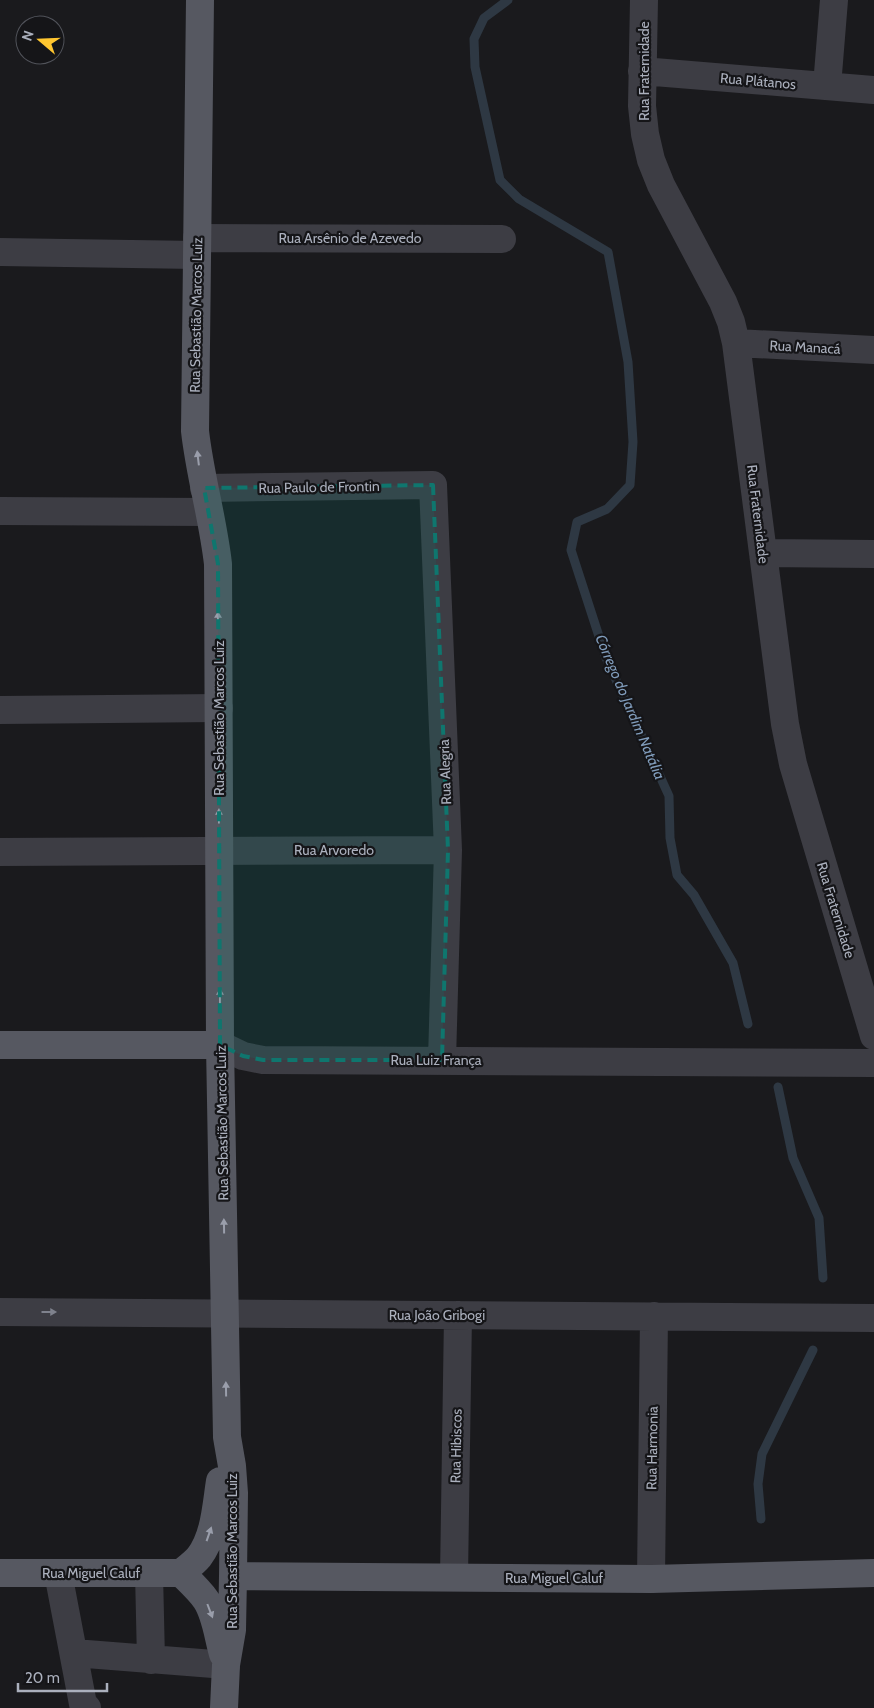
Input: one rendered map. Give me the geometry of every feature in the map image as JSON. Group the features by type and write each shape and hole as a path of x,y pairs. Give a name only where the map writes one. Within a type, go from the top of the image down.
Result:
{"main road":[{"name":"Rua Sebastião Marcos Luiz","path":"200,0 195,431 199,464 218,564 220,1045 228,1437 234,1493 232,1630 226,1664 224,1708"},
{"name":"Rua Luiz França","path":"0,1045 220,1045"},
{"name":"Rua Sebastião Marcos Luiz","path":"226,1664 207,1602 181,1573 199,1557 208,1540 214,1518 228,1437"},
{"name":"Rua Miguel Caluf","path":"0,1573 181,1573"},
{"name":"Rua Miguel Caluf","path":"233,1576 651,1579 874,1573"}],"street":[{"name":"Rua Fraternidade","path":"644,0 642,72 644,125 651,160 661,185 723,302 731,322 736,343 785,724 793,764 874,1036"},
{"path":"827,86 834,0"},
{"name":"Rua Plátanos","path":"642,72 874,90"},
{"name":"Rua Arsênio de Azevedo","path":"0,252 502,239"},
{"name":"Rua Manacá","path":"736,343 874,350"},
{"name":"Rua Paulo de Frontin","path":"0,511 433,485"},
{"name":"Rua Alegria","path":"433,485 448,850 442,1060"},
{"path":"763,553 874,554"},
{"path":"0,710 218,708"},
{"name":"Rua Arvoredo","path":"0,852 448,850"},
{"name":"Rua Luiz França","path":"220,1045 243,1056 263,1060 874,1063"},
{"name":"Rua João Gribogi","path":"0,1312 874,1318"},
{"name":"Rua Hibiscos","path":"454,1577 458,1315"},
{"name":"Rua Harmonia","path":"651,1579 654,1316"},
{"path":"58,1573 83,1704 87,1708"},
{"path":"149,1573 151,1660"},
{"path":"74,1653 226,1664"}],"highlighted area":[{"path":"433,485 448,850 442,1060 263,1060 243,1056 220,1045 218,564 204,488"}],"waterway":[{"name":"Córrego do Jardim Natália","path":"508,0 484,18 474,39 475,67 500,180 519,199 608,252 628,362 633,442 630,485 607,509 577,522 571,550 606,658 669,796 670,838 677,875 694,895 733,963 748,1024"},
{"name":"Córrego do Jardim Natália","path":"778,1087 793,1158 819,1218 823,1278"},
{"name":"Córrego do Jardim Natália","path":"761,1519 758,1484 762,1454 813,1350"}]}
